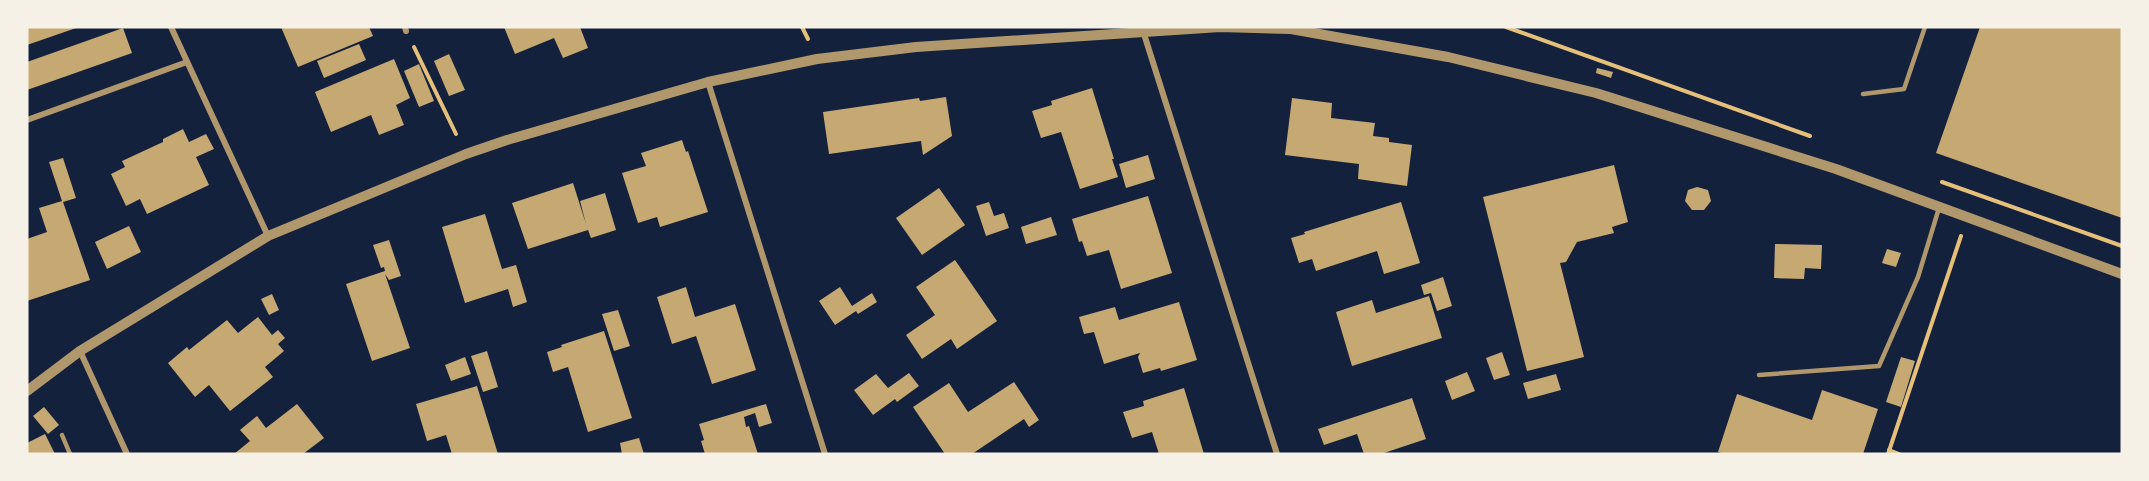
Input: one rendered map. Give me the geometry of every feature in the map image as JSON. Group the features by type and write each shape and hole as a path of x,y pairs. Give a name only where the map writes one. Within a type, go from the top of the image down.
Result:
{"street":[{"path":"171,27 268,236"},
{"path":"27,391 80,351 268,236 466,154 507,140 708,82 817,59 916,47 1144,34 1220,27 1292,28 1448,57 1596,93 1836,170 2122,274"},
{"path":"1144,34 1277,454"},
{"path":"27,120 187,62"},
{"path":"708,82 825,454"},
{"path":"80,351 127,454"}],"lane":[{"path":"1863,94 1905,89 1925,27"},
{"path":"1759,375 1879,366 1918,277 1939,208"},
{"path":"62,435 70,454"}],"path":[{"path":"406,29 466,154"},
{"path":"1899,454 1889,452 1968,217"}],"building":[{"path":"27,27 79,27 27,45"},
{"path":"281,27 369,27 373,36 298,67"},
{"path":"504,27 580,27 588,48 563,58 554,38 515,54"},
{"path":"1980,27 2122,27 2122,218 1936,153"},
{"path":"123,28 132,53 27,90 27,62"},
{"path":"359,44 366,60 324,78 317,61"},
{"path":"449,54 465,90 449,96 434,61"},
{"path":"394,59 410,98 396,105 404,125 379,135 371,115 331,132 315,92"},
{"path":"419,64 434,101 419,107 404,71"},
{"path":"1597,68 1613,72 1611,78 1596,73"},
{"path":"1092,88 1118,177 1080,189 1061,132 1041,138 1032,111 1052,105 1051,101"},
{"path":"946,97 952,136 923,155 921,141 829,154 823,112 919,98 920,101"},
{"path":"1292,98 1332,103 1331,118 1375,123 1373,136 1389,138 1389,142 1412,145 1407,186 1358,179 1359,164 1285,155"},
{"path":"183,129 189,142 206,134 214,149 196,157 209,185 147,214 140,199 126,206 111,174 125,167 122,161 163,142 163,139"},
{"path":"682,140 686,152 688,151 708,212 660,227 657,217 638,223 622,173 646,166 641,153"},
{"path":"1148,155 1155,179 1126,188 1119,164"},
{"path":"63,158 76,198 63,202 90,280 27,301 27,239 47,232 39,208 62,201 49,162"},
{"path":"1614,165 1628,222 1612,227 1614,233 1577,242 1566,262 1560,263 1584,357 1527,371 1483,197"},
{"path":"573,183 586,224 580,201 605,193 616,230 591,238 588,230 528,249 512,203"},
{"path":"1697,187 1708,190 1711,201 1704,210 1692,210 1685,201 1688,190"},
{"path":"939,188 965,225 922,255 896,218"},
{"path":"1148,196 1172,273 1121,289 1109,250 1087,256 1082,241 1079,242 1072,219"},
{"path":"989,202 994,216 1004,213 1009,228 986,236 976,206"},
{"path":"1401,202 1420,263 1384,274 1377,251 1316,271 1312,259 1299,263 1291,238"},
{"path":"485,214 502,269 516,265 527,302 513,307 508,289 465,303 442,227"},
{"path":"1051,217 1057,235 1026,244 1021,227"},
{"path":"129,226 141,252 107,269 95,242"},
{"path":"389,240 401,276 389,280 385,274 410,348 372,361 346,284 385,271 384,267 381,268 373,245"},
{"path":"1775,244 1822,245 1821,269 1805,268 1804,279 1774,278"},
{"path":"1887,249 1901,253 1896,267 1882,263"},
{"path":"955,260 997,321 957,349 951,339 922,359 906,335 935,315 916,287"},
{"path":"1443,277 1452,306 1437,311 1431,293 1424,295 1421,285"},
{"path":"686,287 695,317 735,304 756,370 712,384 696,336 672,344 657,297"},
{"path":"840,287 852,306 872,293 877,302 858,314 856,311 835,325 819,301"},
{"path":"272,294 279,310 269,315 261,299"},
{"path":"1429,296 1442,338 1352,366 1336,312 1372,300 1376,313"},
{"path":"1179,302 1197,360 1161,371 1160,368 1143,373 1138,357 1140,353 1104,364 1094,332 1084,334 1079,317 1115,307 1119,320"},
{"path":"618,310 630,346 614,351 602,314"},
{"path":"258,317 272,335 278,330 285,338 278,344 284,351 265,367 273,377 230,411 209,385 195,397 168,363 187,347 189,350 227,320 238,333"},
{"path":"604,331 632,418 588,432 568,367 553,372 547,352"},
{"path":"487,351 498,387 483,392 471,356"},
{"path":"1502,352 1510,375 1494,380 1486,358"},
{"path":"465,357 471,374 451,381 445,365"},
{"path":"1901,357 1915,361 1901,407 1886,402"},
{"path":"1467,372 1475,391 1452,400 1445,381"},
{"path":"909,373 919,386 897,402 895,399 873,415 854,390 876,374 888,388"},
{"path":"1556,374 1561,390 1528,399 1523,383"},
{"path":"1014,382 1039,420 1029,427 1024,419 972,454 945,454 913,407 949,383 968,412"},
{"path":"477,386 498,454 452,454 446,435 427,441 416,404"},
{"path":"1184,388 1204,454 1159,454 1152,432 1132,438 1123,412 1144,406 1143,401"},
{"path":"1822,390 1878,409 1863,454 1724,454 1718,452 1737,394 1812,420"},
{"path":"1412,398 1426,439 1381,454 1364,454 1357,434 1324,445 1318,429"},
{"path":"297,404 324,438 303,454 234,454 250,441 240,430 257,416 266,428"},
{"path":"766,404 772,423 759,427 755,413 744,417 758,454 705,454 699,424"},
{"path":"44,407 59,425 48,434 33,416"},
{"path":"45,434 55,454 27,454 27,443"},
{"path":"639,438 644,454 622,454 620,443"}]}
